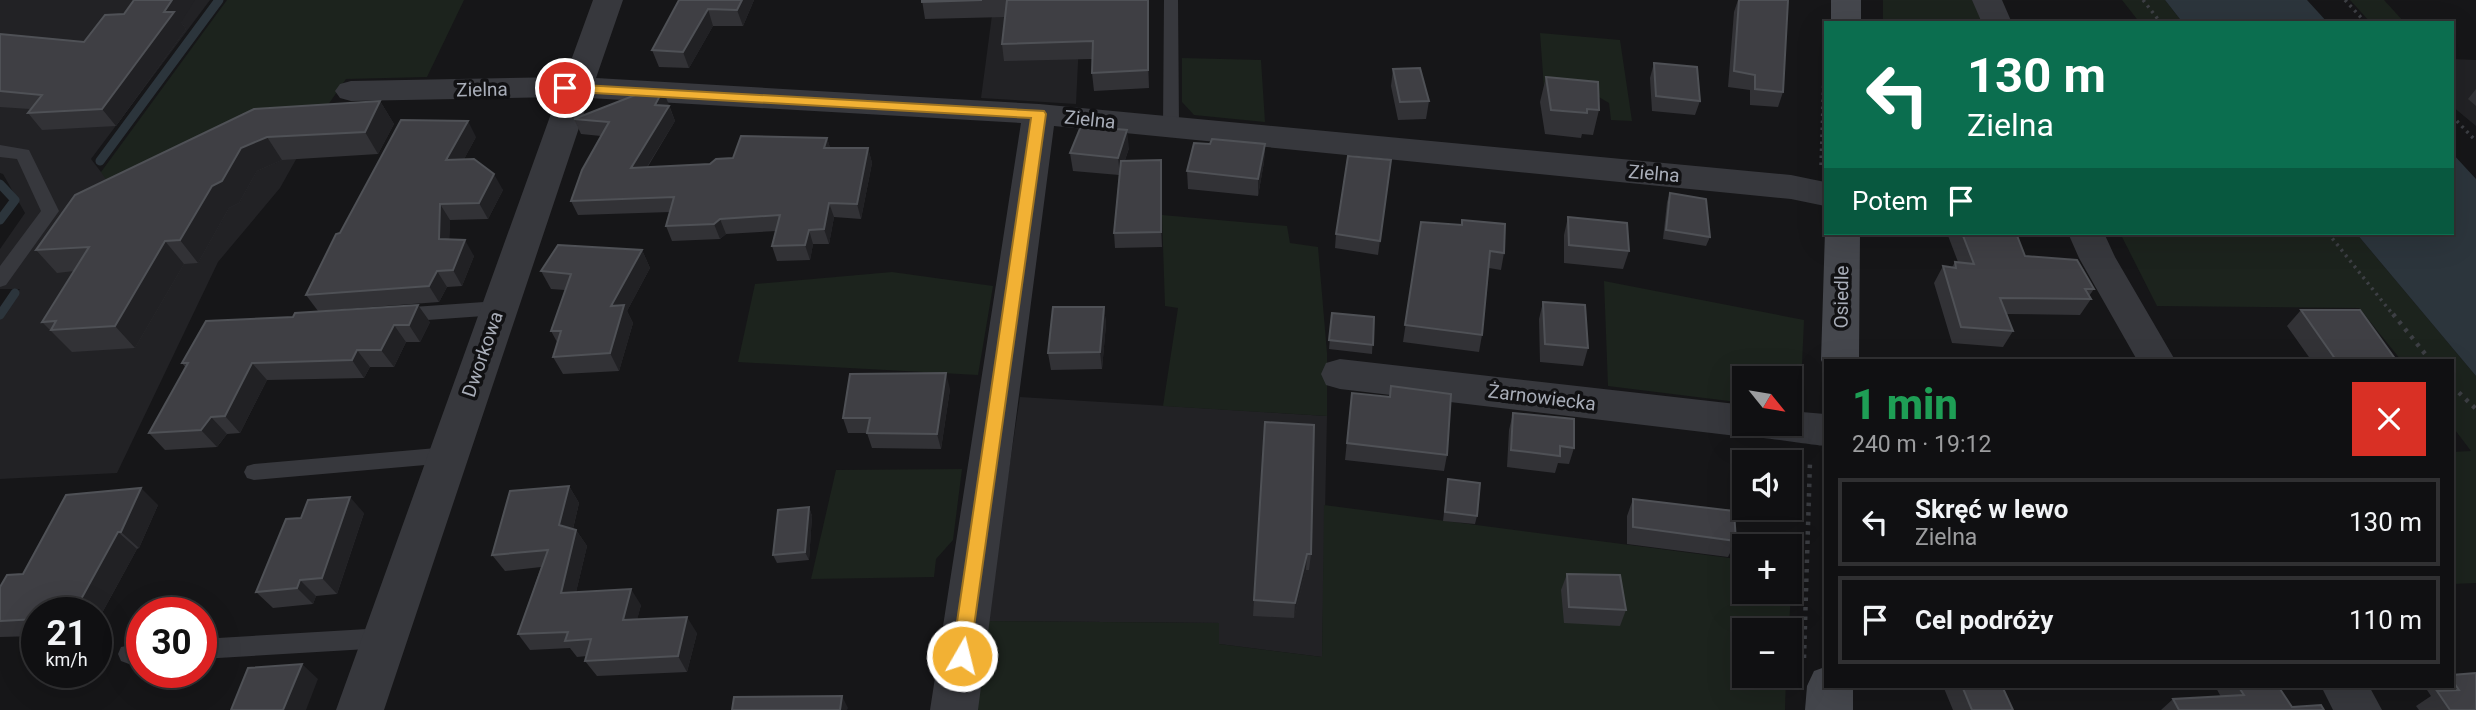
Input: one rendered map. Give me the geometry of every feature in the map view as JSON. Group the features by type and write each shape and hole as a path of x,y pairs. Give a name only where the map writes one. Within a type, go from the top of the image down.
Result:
{"street":[{"name":"Dworkowa","path":"360,710 498,308 608,0"},
{"path":"1846,0 1846,21"},
{"path":"1987,0 1996,21"},
{"name":"Zielna","path":"351,91 577,87 1039,114 1791,187 1824,194"},
{"path":"954,710 1039,114"},
{"name":"Osiedle","path":"1840,359 1842,235"},
{"path":"2087,235 2097,258 2155,359"},
{"name":"Żarnowiecka","path":"1340,374 1732,419"},
{"path":"1802,428 1824,430"},
{"path":"1829,710 1830,688"},
{"path":"2345,688 2358,710"}],"lane":[{"path":"1171,0 1171,127"},
{"path":"0,152 23,154 50,211 0,281"},
{"path":"384,316 498,308"},
{"path":"254,472 448,455"},
{"path":"217,648 384,638"}],"path":[{"path":"2143,0 2159,21"},
{"path":"2345,0 2363,21"},
{"path":"2454,118 2476,141"},
{"path":"2330,235 2429,359"},
{"path":"2454,388 2476,409"}],"shaded area":[{"path":"0,0 210,0 91,159 101,172 313,129 280,188 218,262 117,473 0,479 0,317 20,289 0,289 0,249 25,213 0,173"},
{"path":"227,0 464,0 427,77 346,79 323,112 122,204 101,172"},
{"path":"994,0 1081,0 1076,104 981,98"},
{"path":"1883,0 1974,0 1982,21 1883,21"},
{"path":"2122,0 2165,0 2181,21 2138,21"},
{"path":"2165,0 2307,0 2326,21 2181,21"},
{"path":"2350,0 2384,0 2403,21 2369,21"},
{"path":"1540,33 1620,40 1632,121 1611,120 1609,103 1592,93 1544,88"},
{"path":"1182,58 1261,60 1265,122 1194,115 1182,102"},
{"path":"2454,59 2476,60 2476,126 2454,108"},
{"path":"2454,155 2476,179 2476,376 2358,235 2454,235"},
{"path":"1162,215 1287,226 1290,243 1318,247 1327,353 1327,416 1163,406 1178,308 1165,306"},
{"path":"2121,235 2358,235 2476,376 2476,583 2454,584 2454,452 2471,451 2454,429 2454,359 2400,359 2359,308 2157,306"},
{"path":"892,272 993,286 978,375 738,362 755,284"},
{"path":"1604,281 1804,320 1802,366 1732,366 1732,401 1608,386"},
{"path":"1020,397 1327,416 1322,657 1219,644 1218,623 986,621"},
{"path":"962,469 953,540 936,559 934,577 811,579 836,470"},
{"path":"1324,505 1732,558 1732,604 1790,604 1790,618 1732,618 1732,688 1786,688 1785,710 977,710 986,621 1219,623 1219,644 1322,657"}],"building":[{"path":"134,0 172,0 164,12 174,12 102,109 28,113 42,95 0,91 0,34 84,42 105,15 124,14"},
{"path":"679,0 742,0 737,10 708,9 683,52 652,50"},
{"path":"922,0 982,0 922,2"},
{"path":"1007,0 1148,0 1148,70 1092,73 1093,41 1002,44"},
{"path":"1739,0 1788,0 1783,92 1755,89 1755,75 1734,71"},
{"path":"1654,63 1697,67 1700,101 1656,96"},
{"path":"1420,68 1429,101 1400,102 1393,69"},
{"path":"1546,77 1598,82 1599,110 1587,109 1587,113 1551,110"},
{"path":"648,90 663,90 655,105 669,106 631,168 710,164 716,159 733,158 741,136 827,138 824,148 868,148 857,204 829,203 824,229 809,230 805,245 772,246 780,215 720,219 714,224 666,226 674,197 571,201 582,170 609,122 574,119"},
{"path":"380,101 365,132 267,137 241,148 222,181 212,186 180,240 165,241 115,326 51,330 56,321 42,322 89,247 36,250 75,195 254,109"},
{"path":"401,120 468,121 446,160 474,159 494,174 479,203 440,204 439,239 465,240 453,270 437,271 429,286 306,295 336,234 340,233"},
{"path":"1081,126 1127,130 1118,158 1070,153"},
{"path":"1212,139 1265,144 1258,179 1187,171 1194,143 1210,144"},
{"path":"1348,156 1391,160 1380,241 1336,234"},
{"path":"1161,160 1161,232 1114,233 1121,161"},
{"path":"1670,193 1706,199 1710,237 1666,230"},
{"path":"1568,217 1627,223 1629,251 1569,245"},
{"path":"1462,220 1505,224 1504,253 1490,251 1482,335 1405,325 1421,222 1462,225"},
{"path":"1963,235 2017,235 2025,256 2077,260 2094,289 2085,289 2091,299 2000,298 2013,331 1961,327 1943,266 1956,268 1955,262 1974,264"},
{"path":"558,245 642,250 611,306 624,305 610,353 553,357 561,331 551,331 571,274 541,271"},
{"path":"1543,302 1585,305 1588,348 1545,344"},
{"path":"418,305 409,325 394,325 381,350 357,350 352,360 252,363 225,416 211,417 201,430 149,433 188,363 182,363 206,321 293,317 295,313"},
{"path":"1053,307 1104,307 1100,352 1048,353"},
{"path":"2301,310 2360,310 2395,359 2335,359"},
{"path":"1332,313 1374,317 1373,345 1329,340"},
{"path":"946,373 937,434 867,433 870,418 843,418 850,374"},
{"path":"1391,386 1451,394 1447,455 1347,443 1352,393 1390,397"},
{"path":"1513,413 1574,419 1574,448 1560,446 1560,456 1511,450"},
{"path":"1265,422 1314,425 1311,554 1307,554 1295,603 1254,600"},
{"path":"1448,479 1480,483 1477,516 1445,512"},
{"path":"569,486 559,525 576,530 561,593 631,589 623,620 687,617 678,656 585,661 591,639 565,641 568,632 518,634 548,550 492,555 510,491"},
{"path":"141,488 121,532 118,532 82,597 21,597 21,620 0,621 0,587 7,575 23,574 66,495"},
{"path":"350,497 322,578 300,580 297,588 256,592 286,519 301,518 308,500"},
{"path":"1633,499 1732,511 1736,534 1732,534 1732,540 1633,527"},
{"path":"809,507 805,552 773,555 778,510"},
{"path":"1567,574 1620,575 1626,610 1569,607"},
{"path":"302,664 283,710 231,710 248,668"},
{"path":"2476,673 2476,710 2450,710 2437,691 2459,690 2454,683 2454,675"},
{"path":"1963,688 2003,688 2013,710 1972,710"},
{"path":"2239,688 2279,688 2292,707 2321,705 2324,710 2179,710 2173,699 2244,695"},
{"path":"842,696 840,710 732,710 734,697"}],"waterway":[{"path":"100,161 219,0"},
{"path":"0,184 15,200 0,220"},
{"path":"0,315 15,293"}],"route":[{"path":"565,88 1039,114 962,656"}]}
